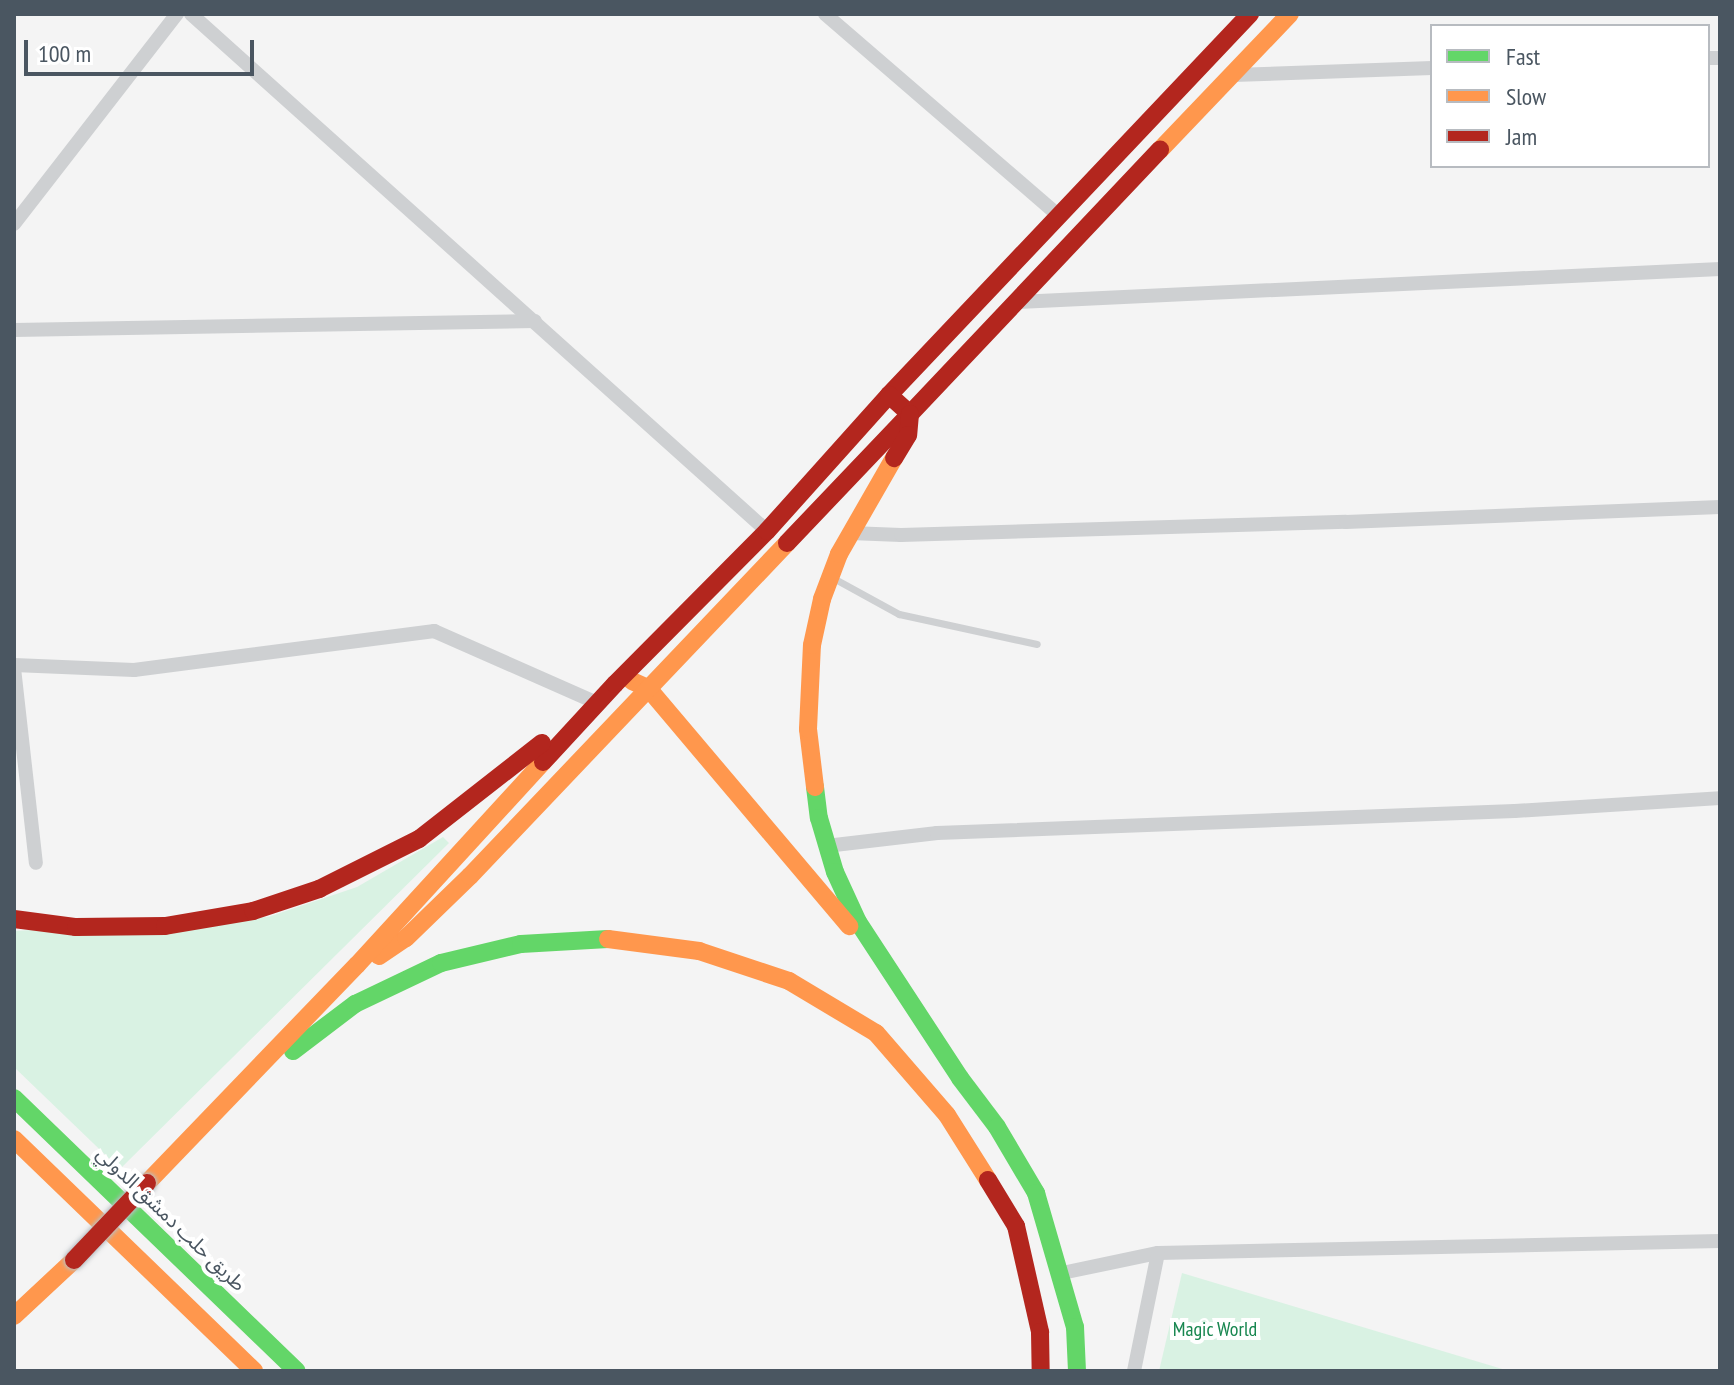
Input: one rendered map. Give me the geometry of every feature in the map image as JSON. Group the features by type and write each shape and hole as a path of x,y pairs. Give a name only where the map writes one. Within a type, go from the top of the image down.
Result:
{"main road":[{"path":"14,1316 74,1260 238,1091 593,707 767,531 889,395 1250,14"},
{"path":"357,965 383,954 406,938 470,876 1290,14"},
{"path":"889,395 910,414 910,426 900,454 849,533 830,576 812,645 808,699 810,759 826,846 858,922 997,1127 1036,1193 1062,1273 1075,1327 1077,1371"},
{"path":"615,684 632,681 648,688 898,984"},
{"path":"14,919 76,927 165,926 253,911 319,889 419,839 565,724 593,707"},
{"path":"238,1091 355,1004 441,963 521,944 612,939 699,951 789,981 876,1033 947,1115 1016,1226 1040,1332 1041,1371"},
{"name":"طريق حلب دمشق الدولي","path":"14,1098 297,1371"},
{"path":"14,1139 254,1371"}],"street":[{"path":"14,224 177,14"},
{"path":"191,14 767,531"},
{"path":"825,14 1059,216"},
{"path":"1233,75 1430,68"},
{"path":"1018,302 1720,269"},
{"path":"14,330 535,321"},
{"path":"849,533 901,535 1330,523 1720,507"},
{"path":"36,863 14,666 134,670 434,631 593,707"},
{"path":"826,846 995,830 1515,811 1720,798"},
{"path":"1062,1273 1158,1253 1720,1241"},
{"path":"1134,1371 1158,1253"}],"lane":[{"path":"830,576 899,614 1037,644"}],"green space":[{"path":"443,837 449,843 120,1169 14,1067 14,931 268,917 357,887"},
{"name":"Magic World","path":"1182,1273 1509,1371 1159,1371"}],"traffic: fast":[{"path":"815,787 819,818 835,872 858,922 960,1078 997,1127 1036,1193 1075,1327 1077,1371"},
{"path":"293,1051 355,1004 441,963 521,944 608,939"},
{"path":"14,1098 297,1371"}],"traffic: slow":[{"path":"1160,150 1290,14"},
{"path":"815,787 808,729 812,645 822,599 839,554 894,458"},
{"path":"379,956 406,938 470,876 787,543"},
{"path":"632,681 648,688 849,926"},
{"path":"147,1183 357,965 543,762"},
{"path":"608,939 699,951 789,981 876,1033 947,1115 988,1180"},
{"path":"14,1139 254,1371"},
{"path":"14,1316 74,1260"}],"traffic: jam":[{"path":"889,395 1250,14"},
{"path":"910,414 1160,150"},
{"path":"543,762 615,684 767,531 889,395 910,414 908,435 894,458"},
{"path":"787,543 910,414"},
{"path":"14,919 76,927 165,926 253,911 319,889 419,839 542,743"},
{"path":"988,1180 1016,1226 1040,1332 1041,1371"},
{"path":"74,1260 147,1183"}]}
